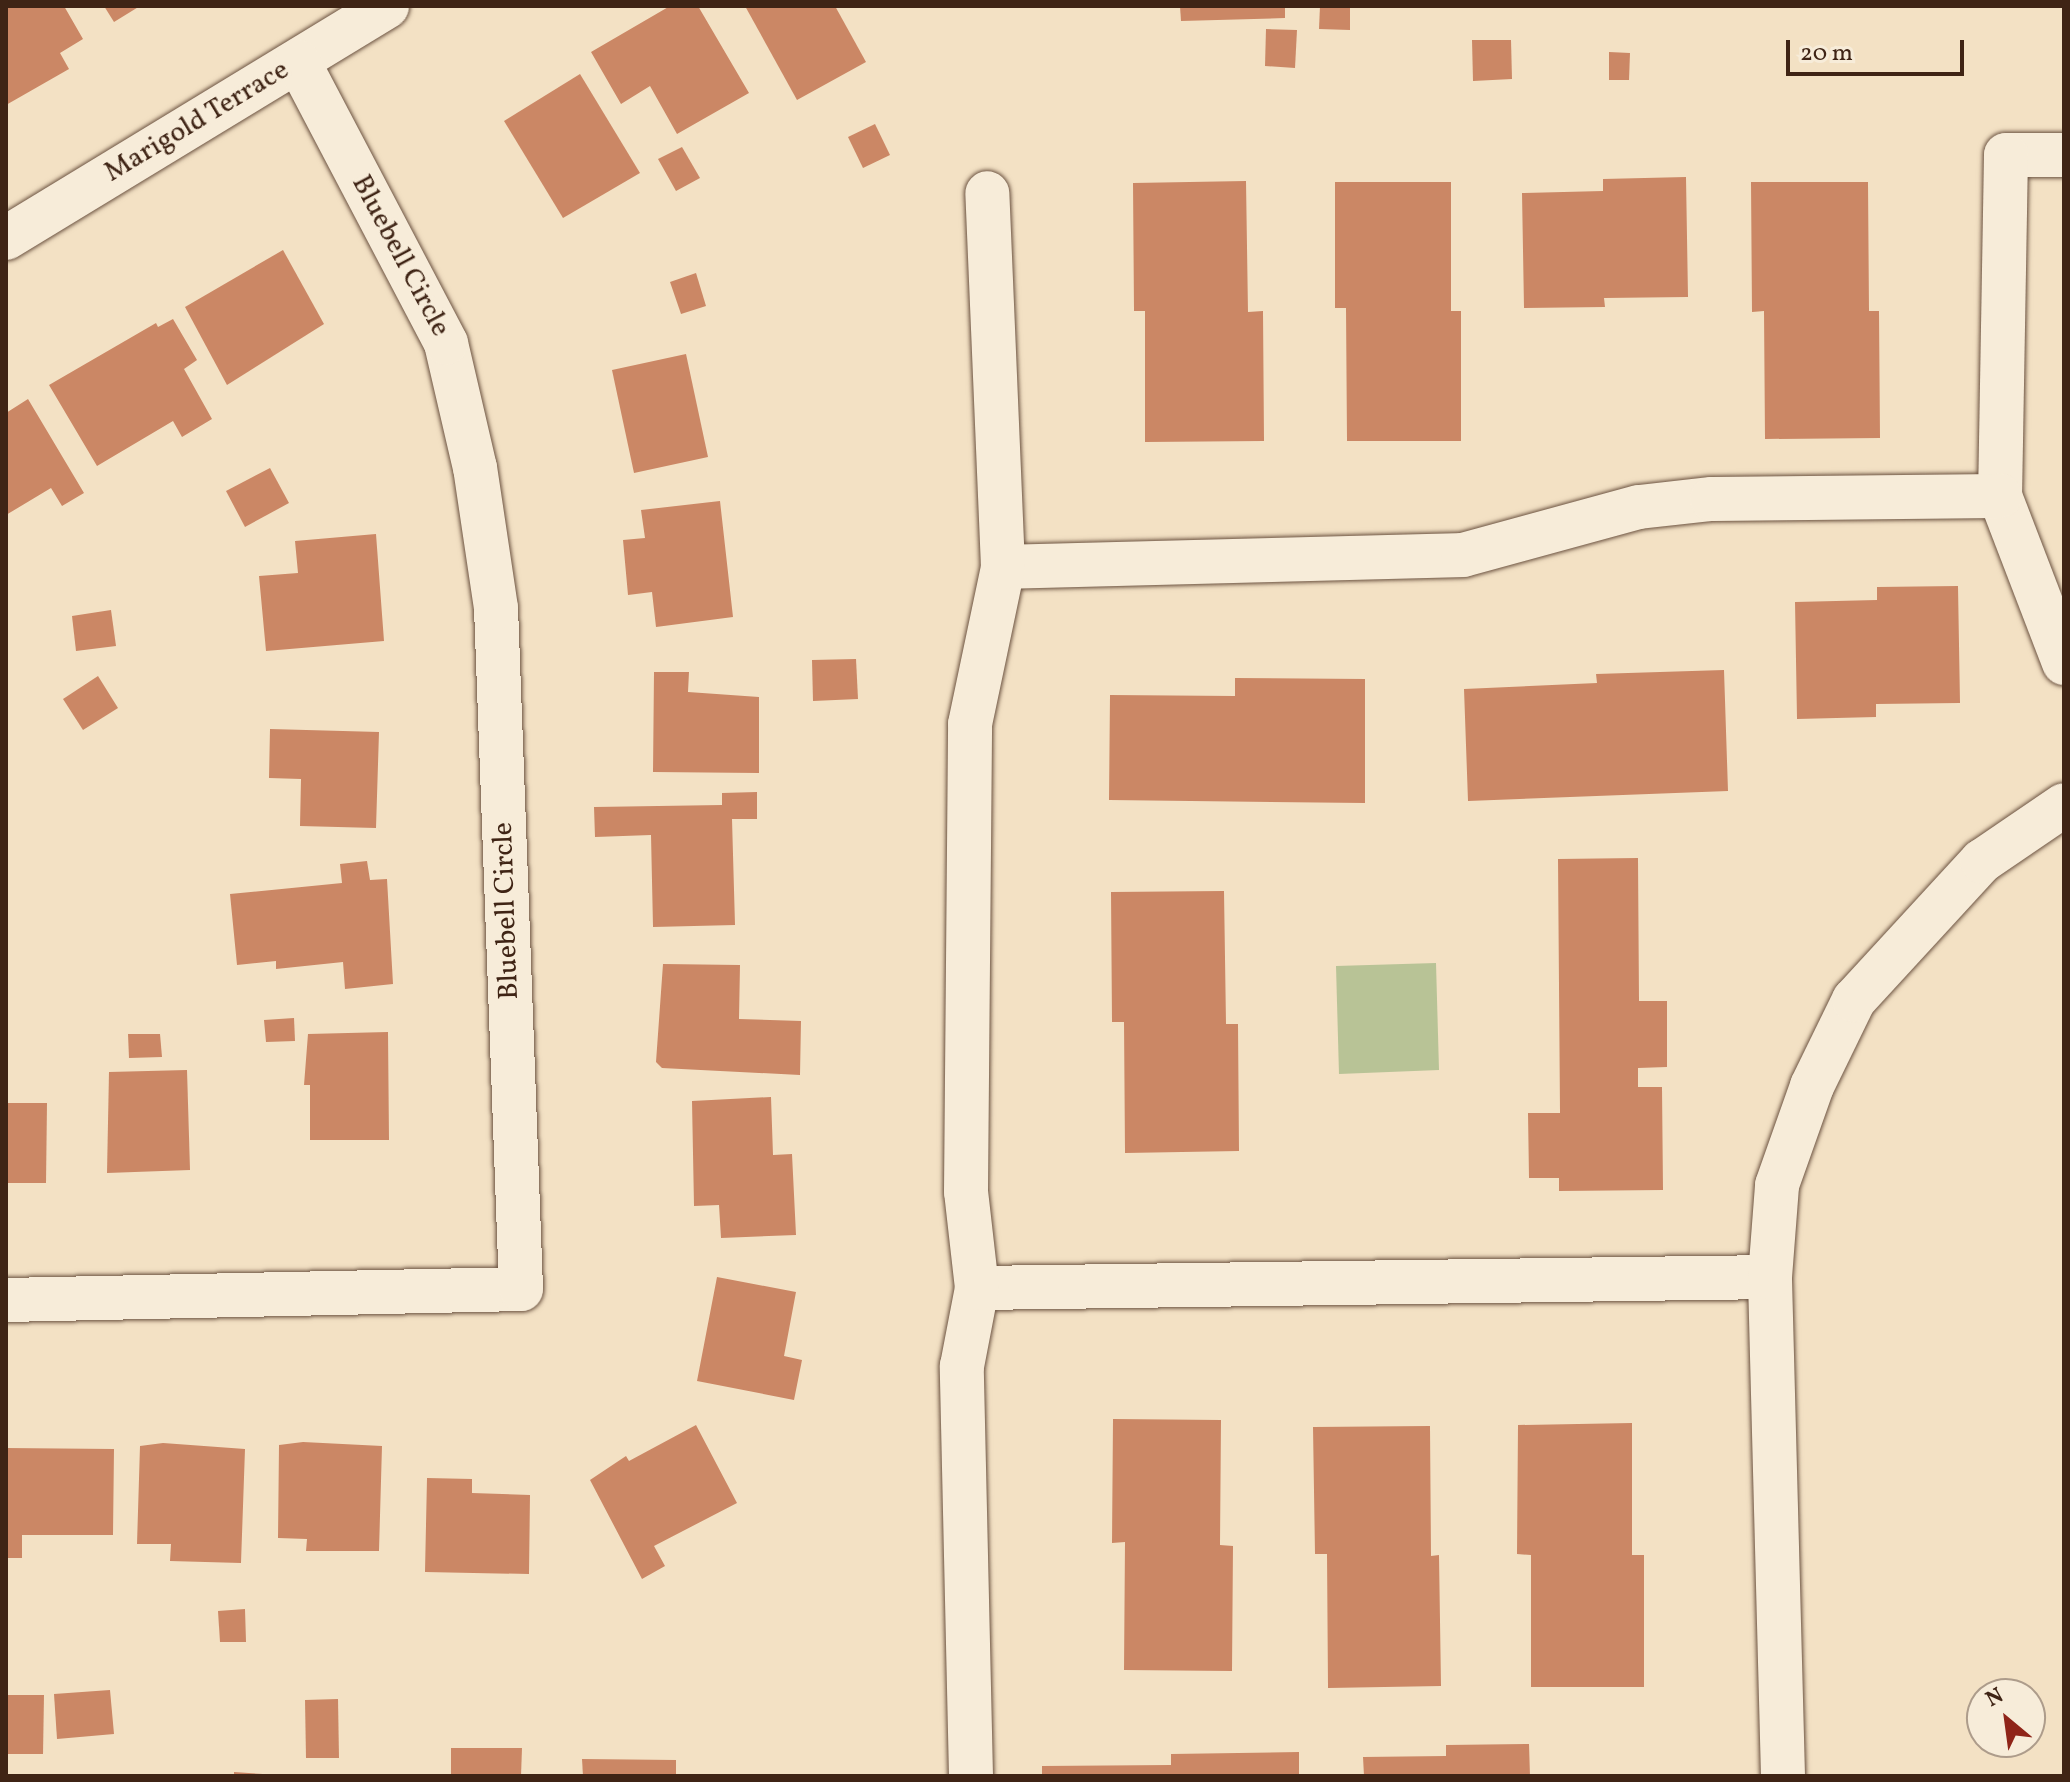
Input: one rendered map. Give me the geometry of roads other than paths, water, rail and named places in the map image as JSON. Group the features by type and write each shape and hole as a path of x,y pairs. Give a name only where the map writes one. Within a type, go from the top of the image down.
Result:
{"street":[{"name":"Marigold Terrace","path":"6,238 387,6"},
{"name":"Bluebell Circle","path":"6,1300 521,1289 496,608 475,468 446,343 298,61"},
{"path":"2064,155 2006,155 2000,496 2064,663"},
{"path":"971,1776 962,1366 977,1288 966,1192 970,724 1003,567 987,193"},
{"path":"1003,567 1463,555 1639,507 1712,499 2000,496"},
{"path":"1783,1776 1770,1277 1777,1185 1812,1086 1854,1000 1982,861 2064,805"},
{"path":"977,1288 1770,1277"}]}
